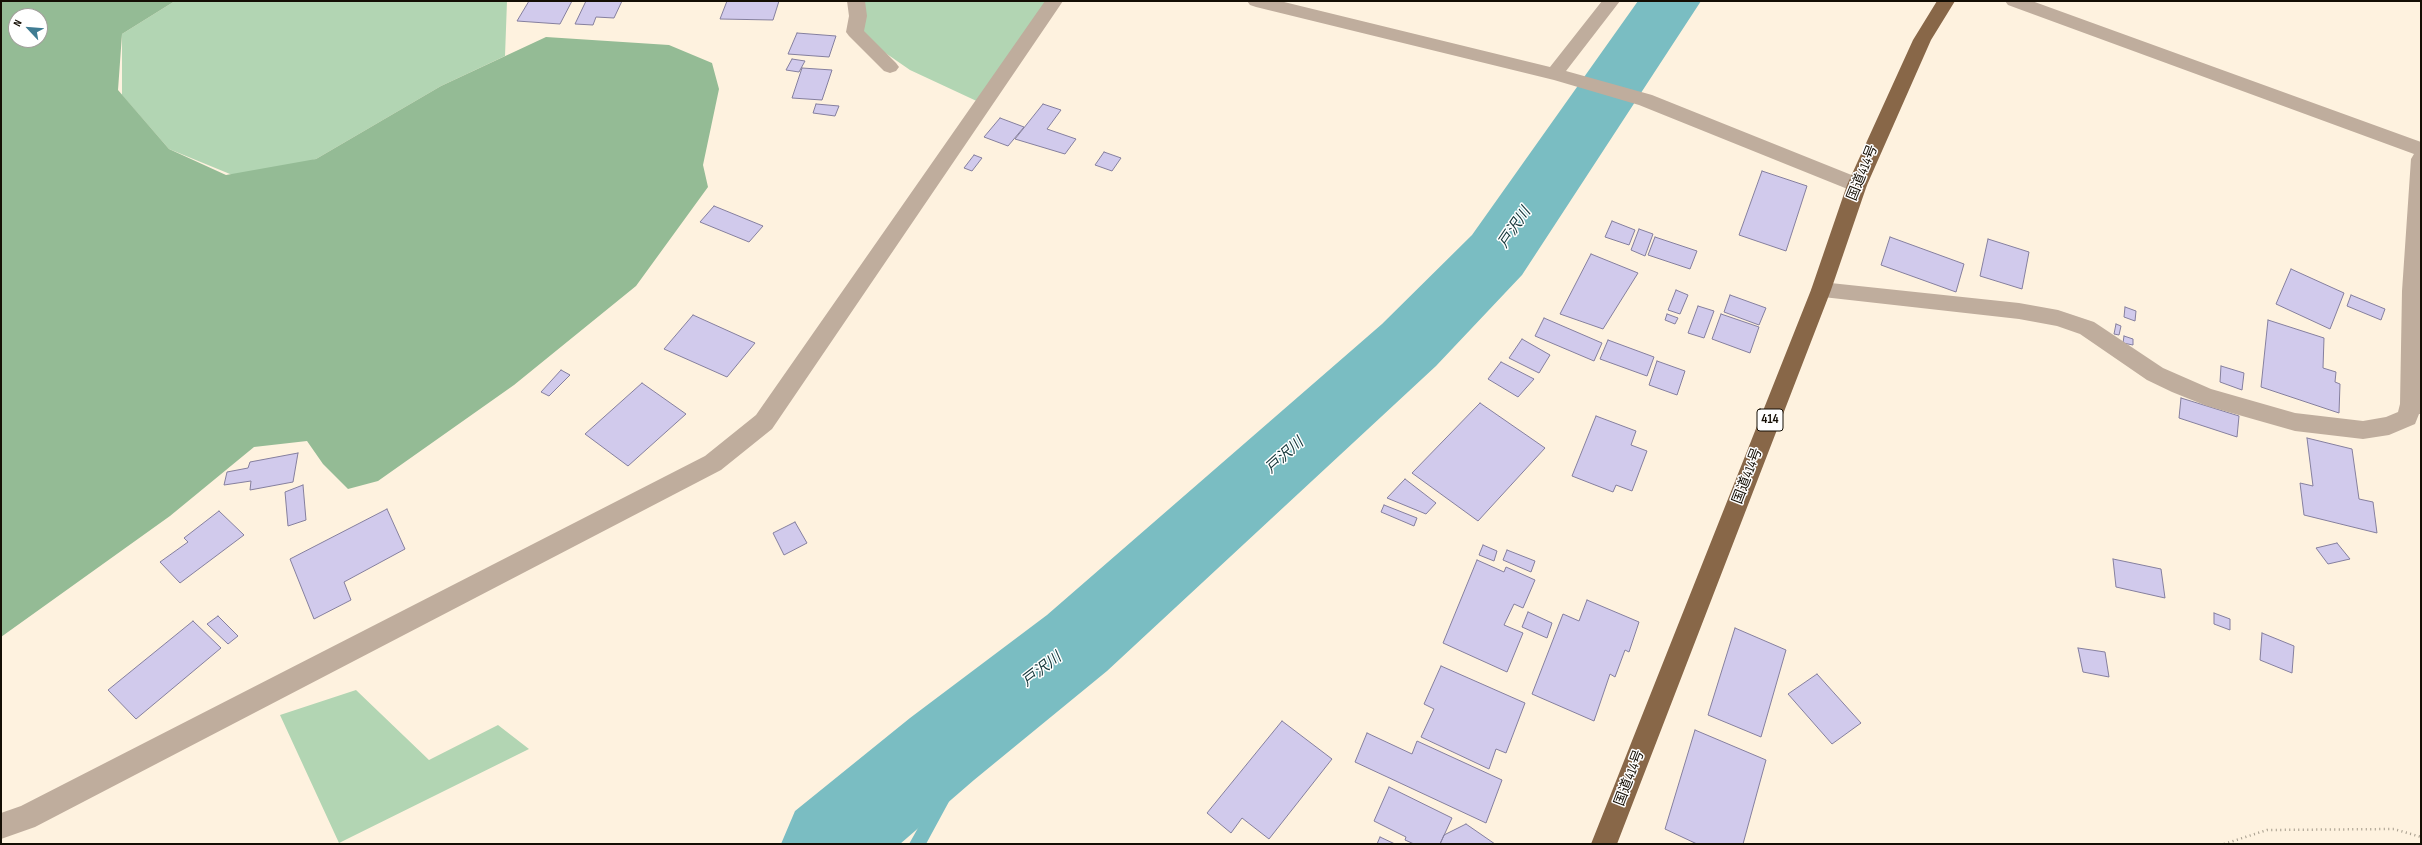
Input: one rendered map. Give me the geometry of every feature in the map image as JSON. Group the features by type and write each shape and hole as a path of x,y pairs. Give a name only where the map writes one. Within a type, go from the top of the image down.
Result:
{"highway":[{"name":"国道414号","path":"1604,844 1821,290 1857,185 1922,40 1946,1"}],"street":[{"path":"856,1 858,16 855,32 890,67"},
{"path":"1,826 26,818 713,463 764,422 1054,1"},
{"path":"1256,1 1554,74 1645,100 1857,185"},
{"path":"1554,74 1611,1"},
{"path":"2014,1 2421,149"},
{"path":"1821,290 2019,311 2058,318 2087,328 2155,374 2207,397 2296,422 2363,430 2389,426 2407,418 2416,404 2412,291 2421,159"}],"path":[{"path":"2224,844 2267,830 2394,829 2421,837"}],"green space":[{"path":"1,1 175,1 122,34 118,90 169,149 226,175 316,159 441,86 546,37 669,45 712,63 719,89 703,165 708,187 636,286 514,385 378,481 348,489 323,464 307,441 254,447 170,516 1,637"},
{"path":"175,1 507,1 505,56 441,86 316,159 247,181 169,149 122,95 122,34"},
{"path":"857,1 1047,1 983,104 910,70 855,32"},
{"path":"356,690 429,760 498,725 529,749 339,843 280,715"}],"building":[{"path":"529,1 572,1 560,24 517,21"},
{"path":"586,1 622,1 614,18 596,17 593,25 575,24"},
{"path":"727,1 779,1 773,20 720,19"},
{"path":"797,33 836,36 829,57 788,54"},
{"path":"792,59 805,61 799,72 786,70"},
{"path":"802,68 832,70 822,100 792,98"},
{"path":"816,104 839,106 835,116 813,113"},
{"path":"1043,104 1061,110 1047,129 1076,139 1065,154 1015,139"},
{"path":"1000,118 1024,127 1008,146 984,137"},
{"path":"1104,152 1121,158 1112,171 1095,165"},
{"path":"974,155 982,158 972,171 964,168"},
{"path":"1762,171 1807,186 1786,251 1739,235"},
{"path":"714,206 763,226 749,242 700,222"},
{"path":"1612,221 1635,230 1629,245 1605,237"},
{"path":"1639,229 1653,234 1645,256 1631,250"},
{"path":"1655,237 1697,251 1690,269 1648,255"},
{"path":"1890,237 1964,264 1956,292 1881,265"},
{"path":"1988,239 2029,252 2022,289 1980,276"},
{"path":"1591,254 1638,273 1603,329 1560,314"},
{"path":"2291,269 2344,293 2330,329 2276,304"},
{"path":"1676,290 1688,295 1680,314 1668,310"},
{"path":"1730,295 1766,308 1759,325 1724,312"},
{"path":"2351,295 2385,309 2381,320 2347,306"},
{"path":"1698,306 1714,311 1704,338 1688,333"},
{"path":"2125,307 2136,311 2135,321 2124,317"},
{"path":"1667,314 1678,318 1675,324 1665,320"},
{"path":"1721,314 1759,327 1750,353 1712,339"},
{"path":"693,315 755,343 727,377 664,349"},
{"path":"1544,318 1602,343 1594,361 1535,336"},
{"path":"2268,320 2324,338 2323,368 2336,372 2335,382 2340,384 2339,413 2261,387"},
{"path":"2116,324 2121,326 2119,335 2114,334"},
{"path":"2124,336 2133,339 2133,345 2123,343"},
{"path":"1522,339 1550,355 1539,373 1509,358"},
{"path":"1608,340 1654,357 1647,376 1600,359"},
{"path":"1657,361 1685,371 1677,395 1649,385"},
{"path":"1501,362 1534,379 1518,397 1488,379"},
{"path":"2221,366 2244,373 2242,390 2220,382"},
{"path":"561,370 570,375 549,396 541,392"},
{"path":"642,383 686,414 628,466 585,434"},
{"path":"2181,398 2239,416 2237,437 2179,418"},
{"path":"1480,403 1545,448 1478,521 1412,473"},
{"path":"1596,416 1636,431 1631,445 1647,451 1632,491 1616,485 1613,492 1572,476"},
{"path":"2307,438 2352,449 2359,499 2373,502 2377,533 2304,515 2300,483 2313,486"},
{"path":"298,453 293,482 250,490 251,481 224,485 227,472 248,468 250,462"},
{"path":"1405,479 1436,503 1426,514 1387,498"},
{"path":"303,485 306,520 288,526 285,492"},
{"path":"1384,505 1417,518 1414,526 1381,512"},
{"path":"387,509 405,549 344,582 351,600 314,619 290,559"},
{"path":"219,511 244,535 180,583 160,562 188,542 184,538"},
{"path":"795,522 807,543 784,555 773,533"},
{"path":"2337,543 2350,559 2328,564 2316,548"},
{"path":"1483,545 1497,551 1494,561 1479,555"},
{"path":"1507,550 1535,561 1531,572 1503,560"},
{"path":"2113,559 2161,569 2165,598 2116,587"},
{"path":"1477,560 1504,572 1506,567 1535,580 1523,608 1514,604 1504,625 1523,633 1507,672 1443,643"},
{"path":"1587,600 1639,622 1629,652 1625,650 1615,677 1610,674 1594,721 1532,694 1563,614 1579,621"},
{"path":"1528,612 1552,623 1547,638 1522,627"},
{"path":"2214,613 2230,619 2230,630 2214,624"},
{"path":"218,616 238,636 228,644 207,624"},
{"path":"193,621 221,648 136,719 108,690"},
{"path":"1735,628 1786,650 1761,737 1708,715"},
{"path":"2262,633 2294,646 2292,673 2260,660"},
{"path":"2078,648 2105,652 2109,677 2083,672"},
{"path":"1441,666 1525,703 1506,753 1496,749 1489,769 1421,737 1434,709 1424,704"},
{"path":"1817,674 1861,723 1832,744 1788,694"},
{"path":"1282,721 1332,759 1269,839 1242,818 1231,833 1207,813"},
{"path":"1695,730 1766,760 1743,844 1697,844 1665,829"},
{"path":"1367,733 1412,754 1417,741 1502,780 1486,823 1355,762"},
{"path":"1389,787 1452,818 1440,844 1414,844 1405,840 1406,837 1374,821"},
{"path":"1466,824 1495,844 1440,844 1444,835"},
{"path":"1380,837 1395,844 1377,844"}],"waterway":[{"name":"戸沢川","path":"828,844 942,749 1077,643 1409,345 1497,255 1670,1"},
{"path":"917,844 953,780 963,732"}]}
